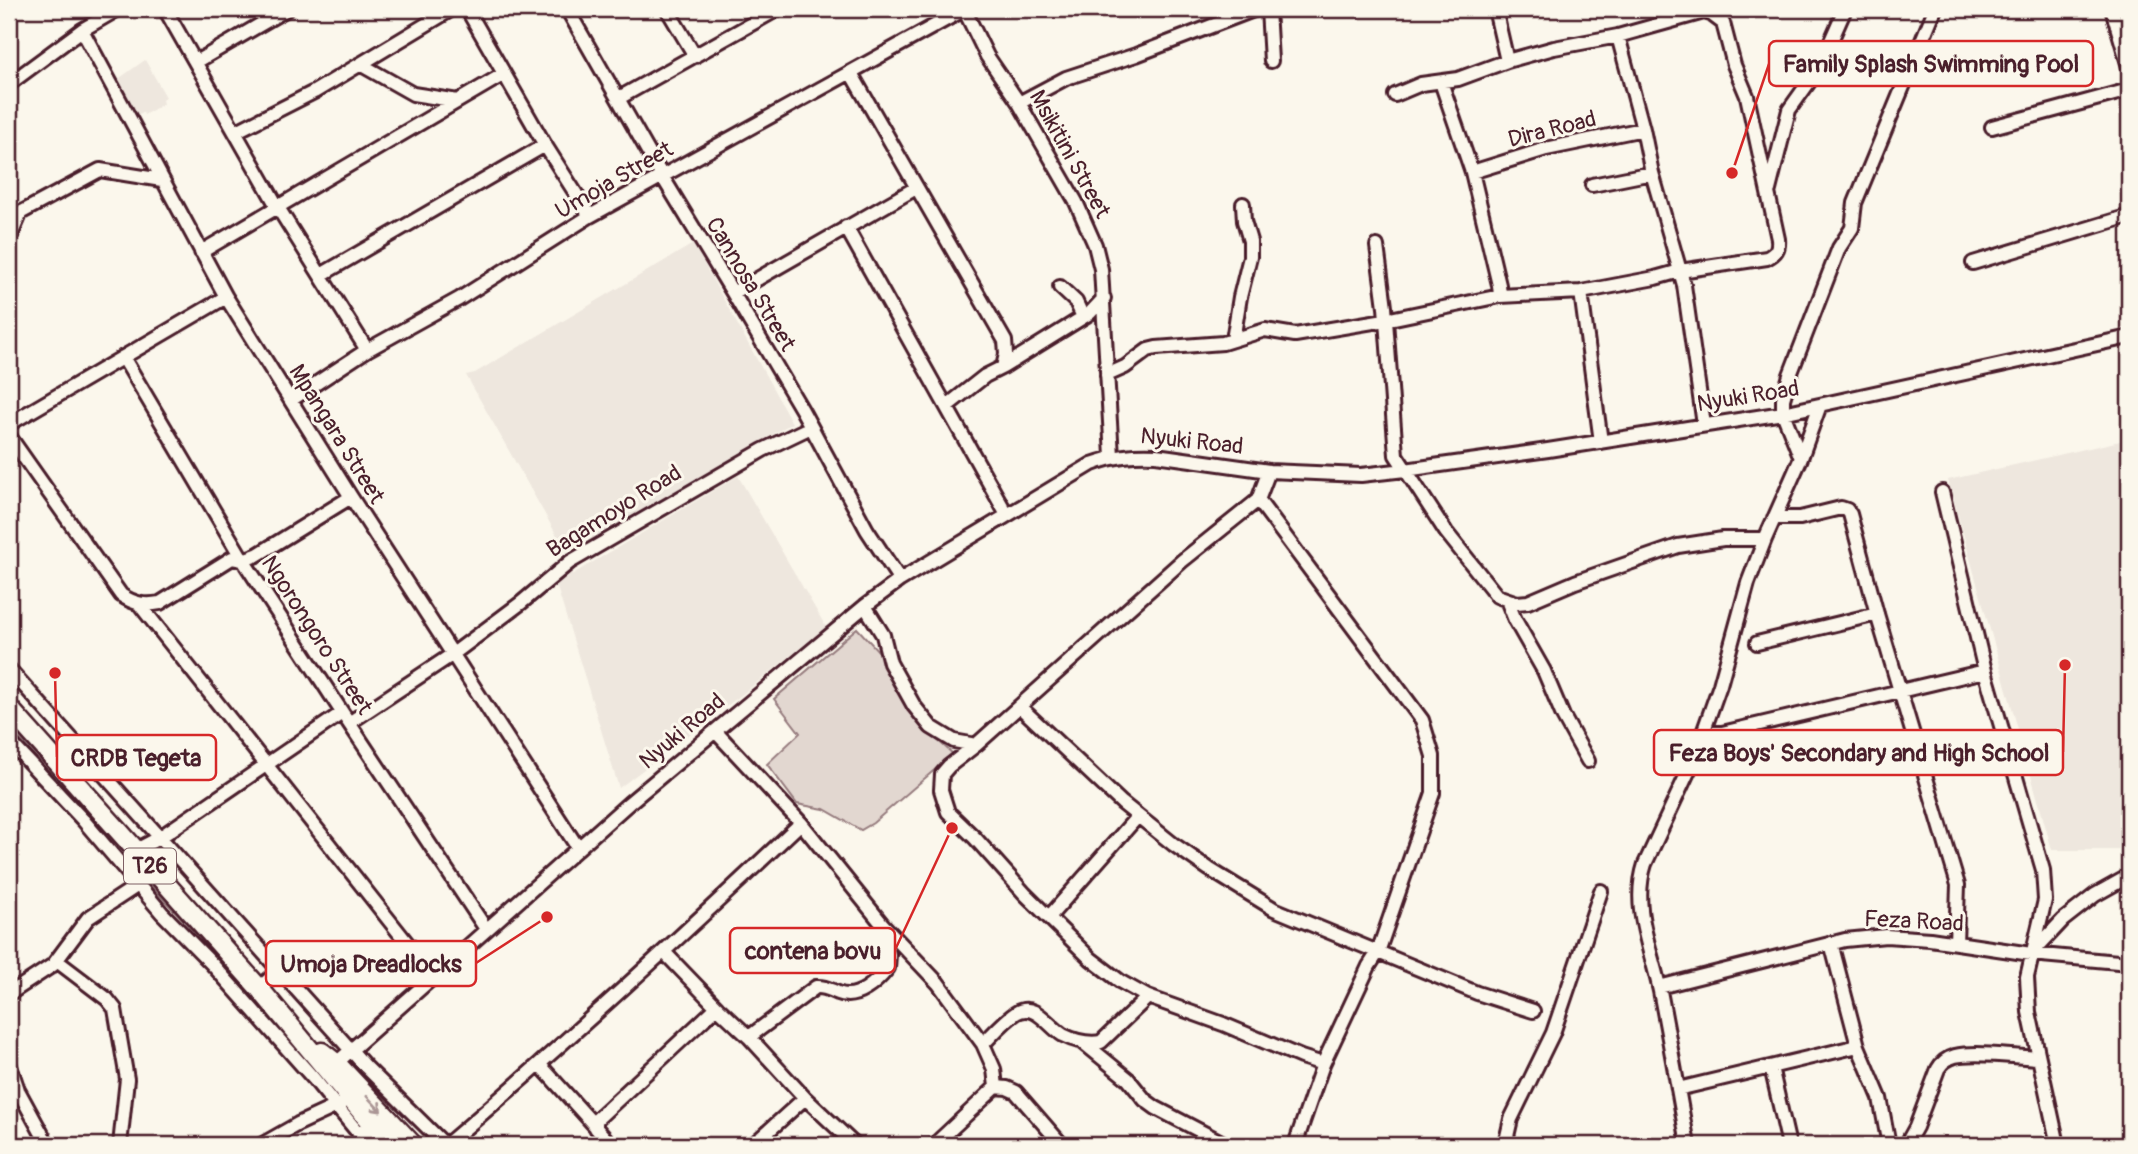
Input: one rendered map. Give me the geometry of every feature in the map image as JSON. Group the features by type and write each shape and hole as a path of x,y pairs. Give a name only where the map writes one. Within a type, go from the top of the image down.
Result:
{"highway":[{"name":"T26","path":"9,708 140,854 226,966 259,988 331,1068 413,1145"},
{"name":"T26","path":"331,1068 343,1103 385,1140"}],"street":[{"path":"9,84 82,30 118,9"},
{"path":"165,9 277,206 367,350"},
{"path":"196,62 287,9"},
{"path":"235,132 314,92 452,9"},
{"path":"467,9 545,145 590,216"},
{"name":"Cannosa Street","path":"567,9 662,176 811,427 867,530 900,580"},
{"path":"667,9 695,56"},
{"path":"619,98 778,9"},
{"name":"Msikitini Street","path":"964,9 987,56 1019,103 1076,202 1095,245 1104,298 1112,456"},
{"name":"Umoja Street","path":"291,400 367,350 458,299 590,216 964,9"},
{"path":"1019,103 1066,78 1136,55 1256,9"},
{"path":"1268,9 1271,61"},
{"path":"1495,9 1507,61"},
{"path":"1768,194 1789,110 1819,68 1845,9"},
{"path":"1801,458 1783,413 1783,399 1790,375 1839,248 1852,228 1855,203 1936,9"},
{"path":"2112,9 2129,67"},
{"path":"1107,376 1148,350 1233,340 1265,330 1295,335 1500,296 1581,292 1680,271 1767,258 1773,255 1779,244 1747,96 1734,65 1723,23 1711,14 1702,11 1618,36 1554,48 1458,79 1421,84 1395,95"},
{"name":"Mpangara Street","path":"82,30 226,298 578,848"},
{"path":"1618,36 1643,128 1652,173 1684,285 1704,425"},
{"path":"360,64 414,94 458,101"},
{"path":"850,73 1005,341 1003,368"},
{"path":"201,252 505,74"},
{"path":"1441,82 1472,172 1500,296"},
{"path":"1992,127 2129,90"},
{"name":"Dira Road","path":"1472,172 1546,149 1643,128"},
{"path":"321,275 545,145"},
{"path":"9,219 100,170 162,180"},
{"path":"1592,185 1652,173"},
{"path":"733,293 916,188"},
{"path":"1233,340 1250,257 1243,204"},
{"path":"9,240 21,212"},
{"path":"1973,263 2129,216"},
{"path":"846,227 1007,515"},
{"path":"1377,246 1396,455 1446,532 1497,596 1517,603 1528,602 1575,582 1678,546 1723,539 1765,539"},
{"path":"1060,287 1076,302 1083,317"},
{"path":"1581,292 1601,442"},
{"path":"9,424 226,298"},
{"path":"947,406 985,376 1003,368 1090,313 1104,298"},
{"name":"Nyuki Road","path":"331,1068 578,848 865,606 900,580 1092,464 1112,456 1156,455 1269,471 1361,475 1405,470 1783,413 2129,337"},
{"name":"Ngorongoro Street","path":"123,357 243,560 486,929"},
{"path":"1688,1145 1659,987 1642,921 1640,879 1689,770 1720,685 1740,608 1820,405"},
{"name":"Bagamoyo Road","path":"126,872 140,854 159,838 266,764 453,654 529,597 570,562 763,450 811,427"},
{"path":"9,436 121,595 139,605 160,603 232,558 243,560 257,555 351,497"},
{"path":"1269,471 1258,500 1182,561 949,766 942,774 941,790 948,812 1091,959 1121,982 1148,997 1323,1064"},
{"path":"1942,492 1985,671 2043,870 2045,900 2027,977 2029,1012 2058,1145"},
{"path":"1258,500 1422,720 1433,755 1433,793 1378,951 1323,1064 1294,1145"},
{"path":"1774,518 1800,518 1841,508 1847,510 1958,885 1956,943"},
{"path":"1507,600 1515,620 1544,671 1563,716 1588,761"},
{"path":"139,605 434,978"},
{"path":"865,606 883,635 890,663 914,706 931,727 954,741 976,745"},
{"path":"1757,643 1877,614"},
{"path":"9,668 366,1067 445,1145 540,1065 801,822"},
{"path":"1703,733 1721,733 1985,671"},
{"path":"1020,706 1138,816 1173,844 1274,909 1478,993 1533,1012"},
{"path":"715,731 801,822 883,925 927,970 983,1044 994,1069 996,1087"},
{"path":"9,740 83,820 138,886 226,966 343,1103 261,1145"},
{"path":"1049,917 1138,816"},
{"path":"2031,954 2063,920 2095,895 2129,876"},
{"path":"9,993 57,961 88,918 138,886"},
{"path":"1505,1145 1511,1119 1553,1033 1601,891"},
{"path":"749,1037 816,987 821,986 848,995 864,990 888,968 889,955 883,925"},
{"name":"Feza Road","path":"1659,987 1831,943 1886,936 2129,963"},
{"path":"1831,943 1858,1046 1880,1098 1889,1145"},
{"path":"664,952 805,1098 855,1145"},
{"path":"57,961 107,999 115,1009 127,1079 120,1145"},
{"path":"259,988 280,970"},
{"path":"1083,1042 1101,1042 1148,997"},
{"path":"595,1126 598,1118 716,1007"},
{"path":"983,1044 1015,1014 1028,1010 1035,1012 1062,1034 1083,1042 1128,1079 1145,1100 1227,1145"},
{"path":"1678,1089 1858,1046"},
{"path":"1906,1145 1916,1127 1938,1069 1945,1061 1954,1056 1968,1055 2039,1058"},
{"path":"9,1063 18,1090 48,1145"},
{"path":"540,1065 611,1145"},
{"path":"1772,1067 1789,1145"},
{"path":"934,1145 996,1087 1007,1087 1016,1092 1062,1145"},
{"path":"753,1145 805,1098"}],"shaded area":[{"path":"145,60 166,97 162,100 163,104 144,115 143,112 137,115 117,80"},
{"path":"693,244 792,423 568,555 466,375 475,373"},
{"path":"2129,439 2129,850 2052,850 1948,480"},
{"path":"738,476 826,627 619,788 556,584"},
{"path":"857,628 881,654 916,721 953,754 873,823 861,830 824,809 797,804 767,764 800,733 774,699"}],"waterway":[{"path":"9,725 130,863"},
{"path":"139,873 222,961"},
{"path":"230,970 317,1071"}],"place":[{"name":"Family Splash Swimming Pool","path":"1732,173"},
{"name":"Feza Boys' Secondary and High School","path":"2065,665"},
{"name":"CRDB Tegeta","path":"55,673"},
{"name":"contena bovu","path":"952,828"},
{"name":"Umoja Dreadlocks","path":"547,917"}]}
